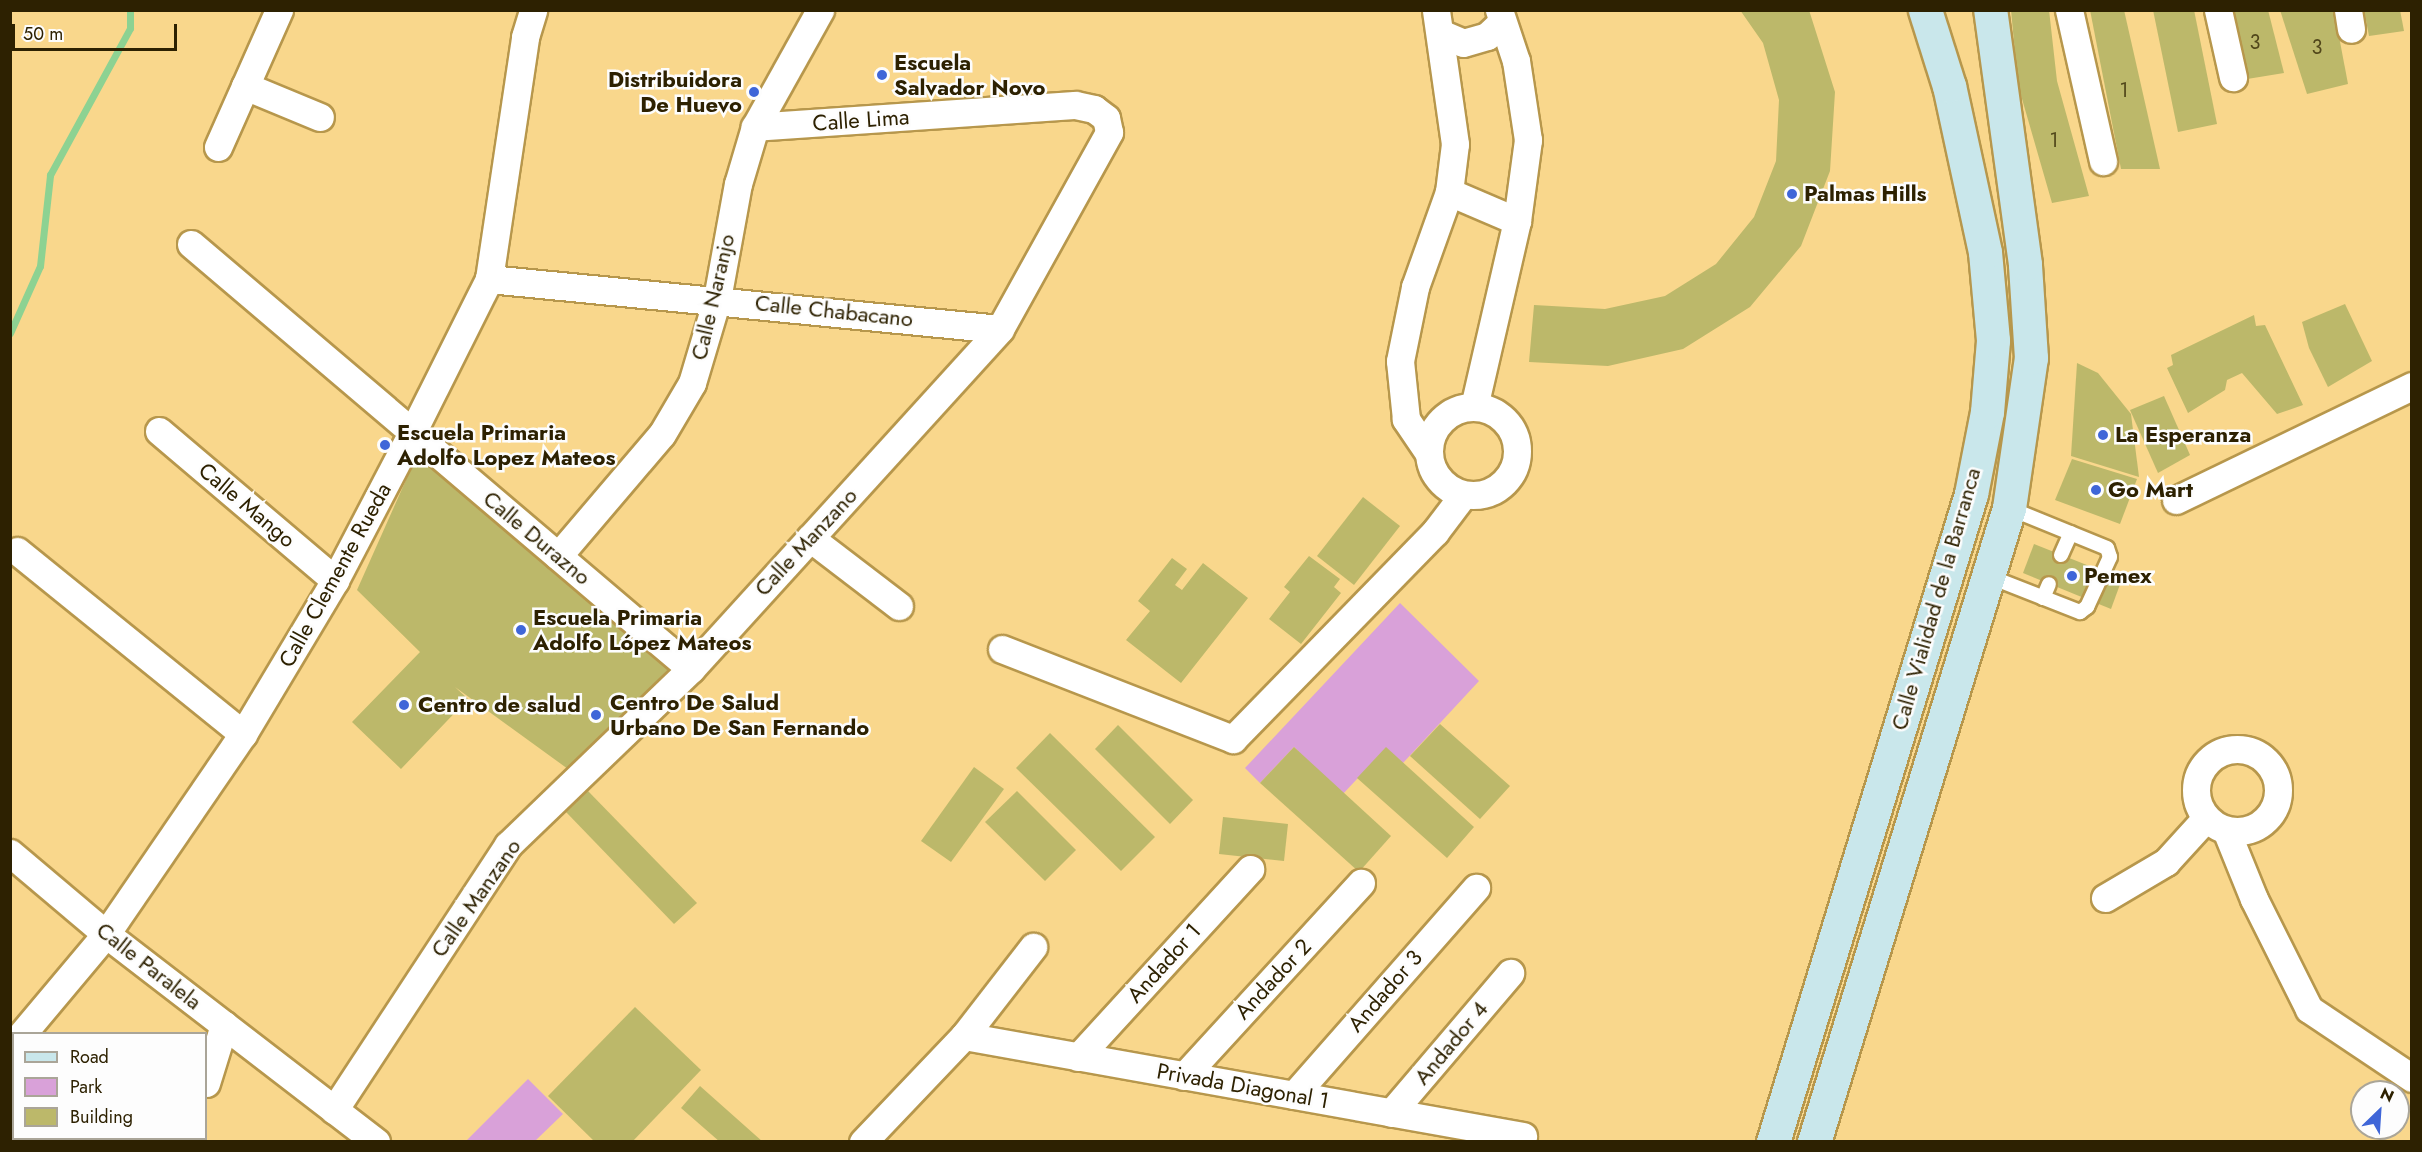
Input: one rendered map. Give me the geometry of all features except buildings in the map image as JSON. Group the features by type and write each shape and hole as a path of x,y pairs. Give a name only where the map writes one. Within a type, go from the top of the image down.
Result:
{"main road":[{"name":"Calle Vialidad de la Barranca","path":"1773,1142 1971,494 1987,412 1993,340 1985,252 1949,86 1925,10"},
{"name":"Calle Vialidad de la Barranca","path":"1814,1142 2009,508 2031,358 2025,264 1989,14"},
{"path":"1968,177 2011,170"}],"street":[{"path":"218,147 279,10"},
{"name":"Calle Clemente Rueda","path":"24,1032 106,934 243,734 335,580 489,279 525,38 533,10"},
{"name":"Calle Naranjo","path":"558,556 662,434 692,383 717,299 738,184 755,127 820,10"},
{"path":"2069,10 2103,161"},
{"path":"2218,10 2233,77"},
{"path":"1438,22 1463,43 1487,36 1501,16"},
{"path":"1473,407 1517,221 1528,140 1516,61 1501,16"},
{"path":"1428,452 1433,432 1446,415 1473,407 1488,410 1506,423 1516,442 1517,457 1513,471 1498,487 1478,496 1463,495 1438,480 1428,452 1406,419 1400,361 1415,287 1449,192 1455,144 1438,22"},
{"path":"245,86 320,117"},
{"name":"Calle Lima","path":"755,127 1075,105"},
{"name":"Calle Manzano","path":"334,1110 508,845 691,669 1000,329 1109,132 1106,118 1094,109 1075,105"},
{"path":"1449,192 1517,221"},
{"name":"Calle Durazno","path":"191,244 691,669"},
{"name":"Calle Chabacano","path":"489,279 717,299 1000,329"},
{"path":"2176,500 2412,386"},
{"name":"Calle Mango","path":"159,431 335,580"},
{"path":"1002,649 1233,739 1435,532 1463,495"},
{"path":"810,538 899,606"},
{"path":"17,551 243,734"},
{"path":"2105,898 2166,862 2216,824 2310,1009 2412,1078"},
{"name":"Calle Paralela","path":"10,853 106,934 376,1142"},
{"name":"Andador 1","path":"1078,1057 1250,869"},
{"name":"Andador 2","path":"1184,1076 1361,883"},
{"name":"Andador 3","path":"1294,1095 1476,888"},
{"path":"863,1142 964,1036 1033,947"},
{"name":"Andador 4","path":"1391,1113 1510,973"},
{"path":"207,1080 224,1025"},
{"name":"Privada Diagonal 1","path":"964,1036 1523,1137"}],"lane":[{"path":"1988,576 2043,598 2084,610 2110,557 2108,548 2009,508"},
{"path":"2061,555 2071,533"},
{"path":"2043,598 2049,584"}],"green space":[{"path":"1400,603 1479,681 1403,763 1386,748 1342,795 1294,747 1260,783 1245,768"},
{"path":"528,1079 563,1114 535,1141 466,1141"}],"waterway":[{"path":"10,333 40,266 50,175 130,28 130,10"}],"place":[{"name":"Escuela Salvador Novo","path":"882,75"},
{"name":"Distribuidora De Huevo","path":"754,92"},
{"name":"Palmas Hills","path":"1792,194"},
{"name":"La Esperanza","path":"2103,435"},
{"name":"Escuela Primaria Adolfo Lopez Mateos","path":"385,445"},
{"name":"Go Mart","path":"2096,490"},
{"name":"Pemex","path":"2072,576"},
{"name":"Escuela Primaria Adolfo López Mateos","path":"521,630"},
{"name":"Centro de salud","path":"404,705"},
{"name":"Centro De Salud Urbano De San Fernando","path":"596,715"}]}
